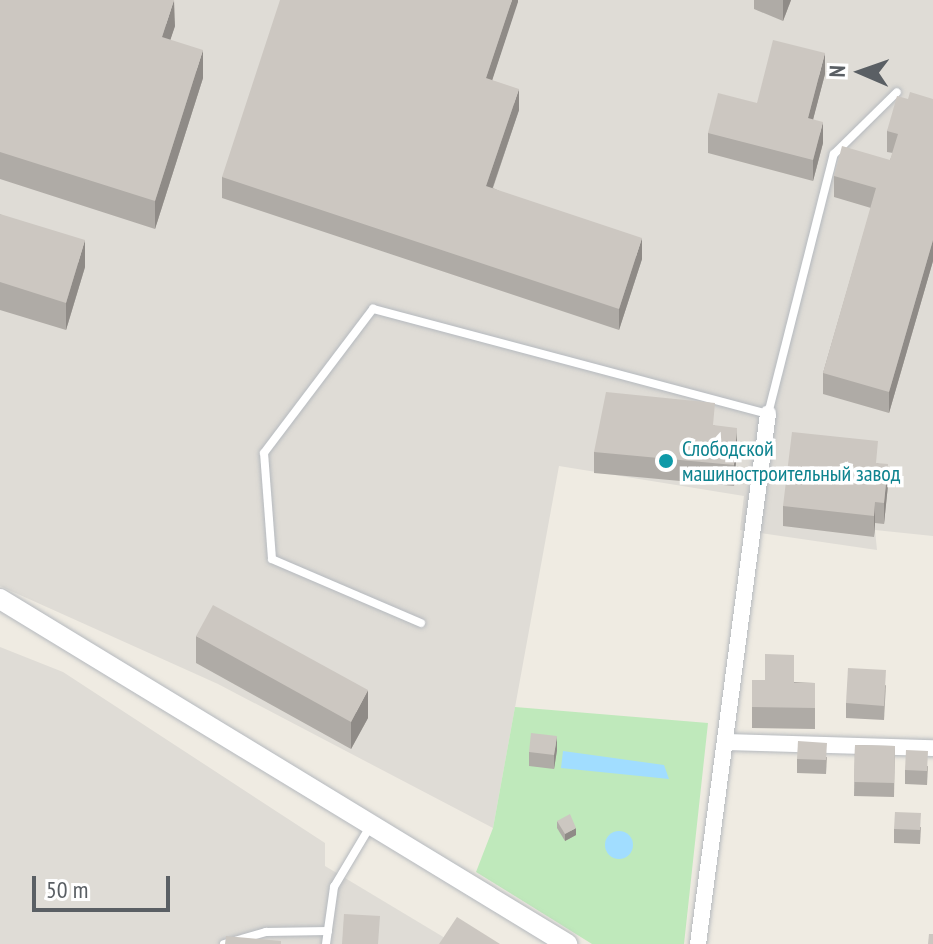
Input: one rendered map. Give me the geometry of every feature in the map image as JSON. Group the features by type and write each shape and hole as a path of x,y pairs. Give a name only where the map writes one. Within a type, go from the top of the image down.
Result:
{"street":[{"path":"698,944 768,414"},
{"path":"0,599 567,944"},
{"path":"726,742 933,748"}],"lane":[{"path":"421,623 272,559 264,453 373,309 768,414 834,154 897,92"},
{"path":"326,944 334,887 371,824"},
{"path":"224,944 266,932 328,931"}],"shaded area":[{"path":"0,0 933,0 933,536 875,530 877,550 740,530 744,496 559,466 493,828 218,684 0,586"},
{"path":"0,647 63,672 325,843 325,866 455,944 0,944"}],"green space":[{"path":"515,707 708,723 684,944 592,944 476,872 493,828"}],"water":[{"path":"563,751 664,765 669,779 561,768"},
{"path":"619,831 629,835 633,845 629,855 619,859 609,855 605,845 609,835"}],"building":[{"path":"0,0 174,0 162,37 203,50 155,201 0,152"},
{"path":"280,0 512,0 486,78 519,89 486,186 642,238 619,309 222,177"},
{"path":"773,40 825,53 808,118 823,122 813,160 708,133 718,93 757,103"},
{"path":"910,92 933,99 933,240 889,392 823,373 876,188 834,176 842,146 890,160 898,134 887,131 897,96 908,99"},
{"path":"0,214 85,240 66,303 0,282"},
{"name":"Слободской машиностроительный завод","path":"606,392 715,403 713,425 737,428 734,465 594,452"},
{"path":"792,432 878,441 876,463 888,464 884,503 875,502 874,516 783,506"},
{"path":"213,605 368,690 351,722 196,636"},
{"path":"765,654 794,655 794,683 815,683 815,708 752,707 752,680 765,680"},
{"path":"848,668 886,670 884,706 846,703"},
{"path":"531,733 557,736 554,755 529,752"},
{"path":"798,741 827,743 826,760 797,759"},
{"path":"855,745 895,746 894,783 854,782"},
{"path":"906,750 928,751 927,771 905,770"},
{"path":"895,812 921,813 920,830 894,829"},
{"path":"570,814 576,828 565,834 557,821"},
{"path":"344,914 380,916 378,944 342,944"},
{"path":"457,917 500,944 439,944"},
{"path":"929,934 933,934 933,944 928,944"},
{"path":"226,936 281,941 281,944 225,944"}],"place":[{"name":"Слободской машиностроительный завод","path":"666,461"}]}
